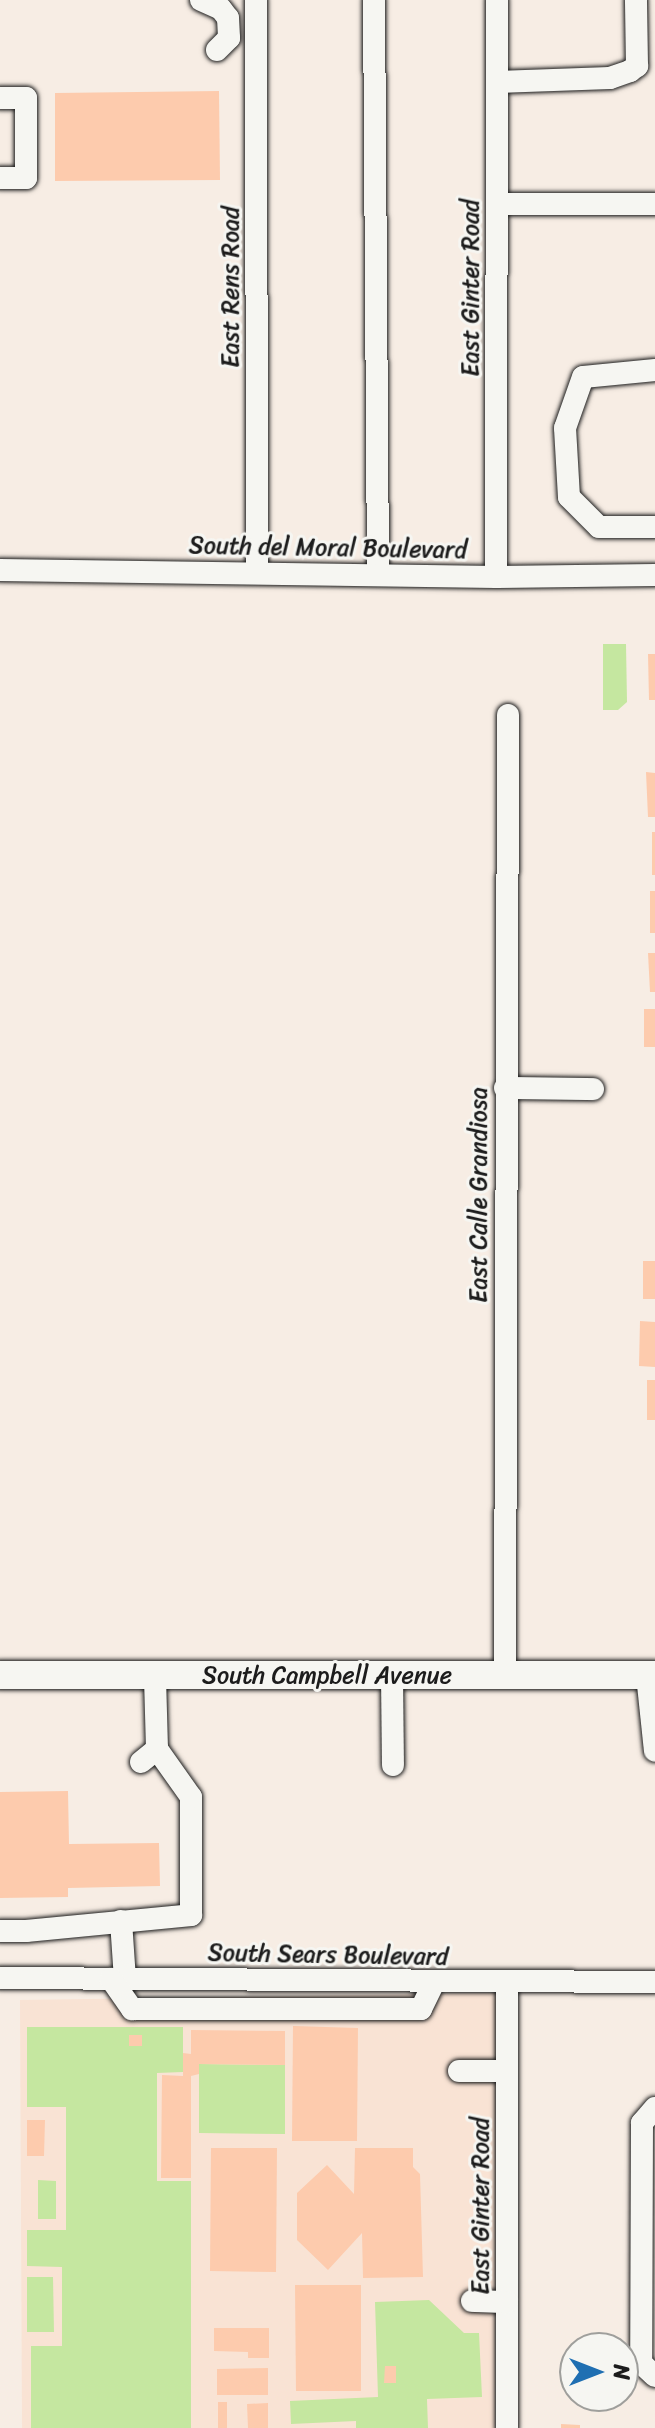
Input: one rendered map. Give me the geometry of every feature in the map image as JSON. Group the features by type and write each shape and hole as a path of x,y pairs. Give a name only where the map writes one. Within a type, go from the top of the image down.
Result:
{"main road":[{"name":"South Campbell Avenue","path":"0,1675 651,1675"}],"street":[{"path":"201,0 221,9 228,18 229,38 217,50"},
{"name":"East Rens Road","path":"256,0 257,573"},
{"path":"374,0 378,575"},
{"name":"East Ginter Road","path":"496,577 497,0"},
{"path":"497,82 610,78 630,71 637,66 636,0"},
{"path":"0,98 26,98 26,178 0,178"},
{"path":"497,204 655,204"},
{"path":"655,370 583,377 565,428 569,497 599,527 655,527"},
{"name":"South del Moral Boulevard","path":"0,570 496,577 655,575"},
{"name":"East Calle Grandiosa","path":"505,1675 508,715"},
{"path":"505,1088 593,1089"},
{"path":"392,1675 393,1765"},
{"path":"651,1675 655,1751"},
{"path":"0,1931 191,1915 191,1797 149,1755 155,1676"},
{"path":"118,1979 121,1921"},
{"name":"South Sears Boulevard","path":"0,1978 655,1982"},
{"name":"East Ginter Road","path":"507,1983 507,2428"},
{"path":"459,2071 507,2071"},
{"path":"655,2108 642,2123 641,2363 655,2376"},
{"path":"472,2301 507,2302"}],"shaded area":[{"path":"496,1993 495,2428 22,2428 20,2000"}],"green space":[{"path":"603,644 626,644 627,702 618,710 603,710"},
{"path":"27,2027 183,2027 183,2072 157,2073 157,2181 191,2181 191,2428 31,2428 31,2346 62,2346 62,2267 27,2266 27,2230 66,2230 66,2107 27,2107"},
{"path":"199,2064 285,2065 285,2134 199,2133"},
{"path":"38,2180 56,2181 56,2219 38,2219"},
{"path":"27,2277 53,2277 54,2332 27,2332"},
{"path":"429,2300 464,2333 479,2333 482,2397 427,2399 428,2428 356,2428 356,2421 291,2424 290,2401 378,2397 375,2302"}],"building":[{"path":"219,91 220,180 55,181 55,93"},
{"path":"648,654 655,654 655,700 649,700"},
{"path":"646,772 655,773 655,817 648,817"},
{"path":"652,832 655,832 655,875 652,875"},
{"path":"650,891 655,891 655,933 650,933"},
{"path":"648,953 655,953 655,992 650,992"},
{"path":"644,1009 655,1009 655,1047 644,1047"},
{"path":"643,1261 655,1261 655,1299 643,1299"},
{"path":"640,1321 655,1322 655,1367 639,1366"},
{"path":"647,1380 655,1380 655,1420 647,1420"},
{"path":"68,1791 69,1844 159,1843 160,1886 68,1888 68,1897 0,1898 0,1792"},
{"path":"293,2026 358,2028 357,2141 292,2141"},
{"path":"191,2030 285,2031 285,2065 199,2064 199,2074 191,2076 191,2178 161,2178 162,2075 183,2076 183,2053 191,2054"},
{"path":"129,2035 142,2035 142,2046 129,2046"},
{"path":"27,2120 45,2120 44,2156 27,2156"},
{"path":"211,2148 277,2148 276,2272 210,2271"},
{"path":"355,2148 413,2148 413,2167 420,2174 423,2277 363,2278 362,2233 328,2270 297,2240 297,2193 327,2165 354,2194"},
{"path":"295,2285 361,2285 361,2391 296,2391"},
{"path":"214,2328 269,2328 269,2358 248,2358 248,2352 214,2351"},
{"path":"385,2366 396,2366 396,2383 384,2383"},
{"path":"268,2368 268,2395 217,2395 217,2369"},
{"path":"218,2402 227,2402 227,2428 218,2428"},
{"path":"268,2403 268,2428 248,2428 247,2404"},
{"path":"561,2424 580,2425 580,2428 561,2428"}]}
